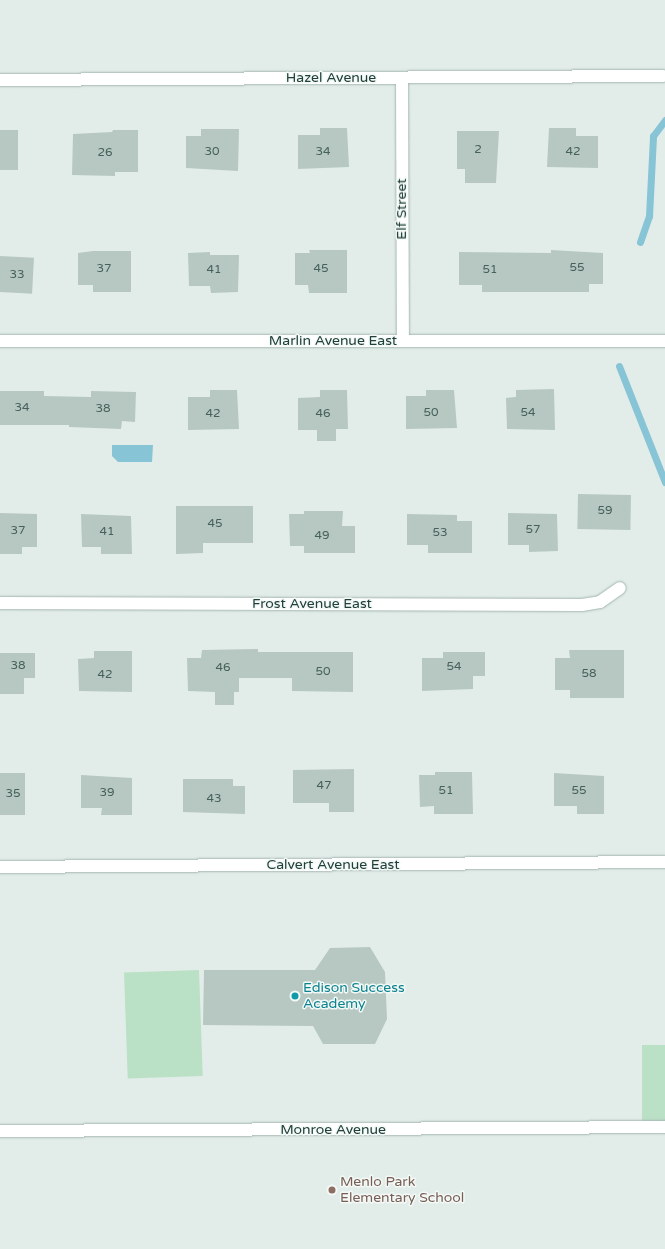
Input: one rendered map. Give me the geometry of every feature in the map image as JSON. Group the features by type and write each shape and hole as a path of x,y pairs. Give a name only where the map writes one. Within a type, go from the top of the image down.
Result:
{"street":[{"name":"Hazel Avenue","path":"0,80 663,76"},
{"name":"Elf Street","path":"402,78 403,341"},
{"name":"Marlin Avenue East","path":"0,341 665,341"},
{"name":"Frost Avenue East","path":"0,603 582,605 600,602 620,588"},
{"name":"Calvert Avenue East","path":"0,867 665,862"},
{"name":"Monroe Avenue","path":"0,1131 665,1127"}],"green space":[{"path":"199,970 203,1076 128,1079 124,973"},
{"path":"642,1045 665,1045 665,1128 642,1128"}],"water":[{"path":"112,445 153,445 152,462 118,462 112,456"}],"building":[{"path":"320,128 347,128 349,167 298,169 298,135 320,135"},
{"path":"549,128 576,128 576,136 598,136 598,168 547,167"},
{"path":"201,129 239,129 238,171 186,168 186,136 201,136"},
{"path":"0,130 18,130 18,170 0,170"},
{"path":"113,130 138,130 138,172 115,172 115,176 72,175 73,134 112,132"},
{"path":"457,131 499,131 496,183 465,183 465,169 457,169"},
{"path":"309,250 347,250 347,293 309,293 308,285 295,285 295,253 310,253"},
{"path":"551,250 603,253 603,284 589,284 589,292 482,292 482,285 459,285 459,252 551,253"},
{"path":"93,251 131,251 131,292 93,292 93,285 78,285 78,253"},
{"path":"210,252 210,255 239,255 238,292 211,293 210,286 189,286 188,253"},
{"path":"0,256 34,258 32,294 0,292"},
{"path":"554,389 555,430 507,429 506,398 516,397 516,390"},
{"path":"210,390 237,390 239,429 188,430 188,397 210,397"},
{"path":"320,390 347,390 348,429 336,429 336,441 317,441 317,430 298,430 298,398 320,397"},
{"path":"426,390 454,390 457,428 406,429 406,396 426,396"},
{"path":"0,391 44,391 44,396 91,397 91,391 136,392 135,422 122,421 121,429 69,427 69,425 0,425"},
{"path":"578,494 631,495 630,530 577,529"},
{"path":"176,506 253,506 253,543 203,543 203,553 176,554"},
{"path":"304,511 343,511 342,526 355,526 355,553 304,553 304,546 290,546 289,514 304,514"},
{"path":"0,513 37,514 37,547 22,547 22,554 0,554"},
{"path":"508,513 557,514 558,551 529,552 529,545 508,545"},
{"path":"81,514 131,516 132,554 101,554 101,547 82,547"},
{"path":"407,514 457,515 457,521 472,521 472,553 428,553 428,545 407,545"},
{"path":"258,649 258,652 353,652 353,692 292,691 292,678 239,678 239,692 234,692 234,705 215,705 215,692 188,691 187,658 201,658 202,650"},
{"path":"569,650 624,650 624,698 570,698 570,690 555,690 555,658 570,658"},
{"path":"94,651 132,651 132,692 79,691 78,659 94,658"},
{"path":"443,652 485,652 485,676 473,676 473,689 422,691 422,658 443,658"},
{"path":"0,653 35,653 35,678 24,678 24,694 0,694"},
{"path":"354,769 354,812 329,812 329,803 293,803 293,770"},
{"path":"435,772 472,772 473,814 434,814 434,806 420,807 419,775 435,775"},
{"path":"0,773 25,773 25,815 0,815"},
{"path":"554,773 604,776 604,814 577,814 577,806 554,806"},
{"path":"81,775 132,778 132,815 101,815 102,808 81,808"},
{"path":"183,779 233,779 233,786 245,786 245,814 183,812"},
{"name":"Edison Success Academy","path":"370,947 385,972 387,1019 375,1044 323,1044 313,1026 203,1025 204,970 315,970 330,948"}],"waterway":[{"path":"640,242 649,216 653,136 665,120"},
{"path":"619,366 665,482"}],"place":[{"name":"Edison Success Academy","path":"295,996"},
{"name":"Menlo Park Elementary School","path":"332,1190"}]}
